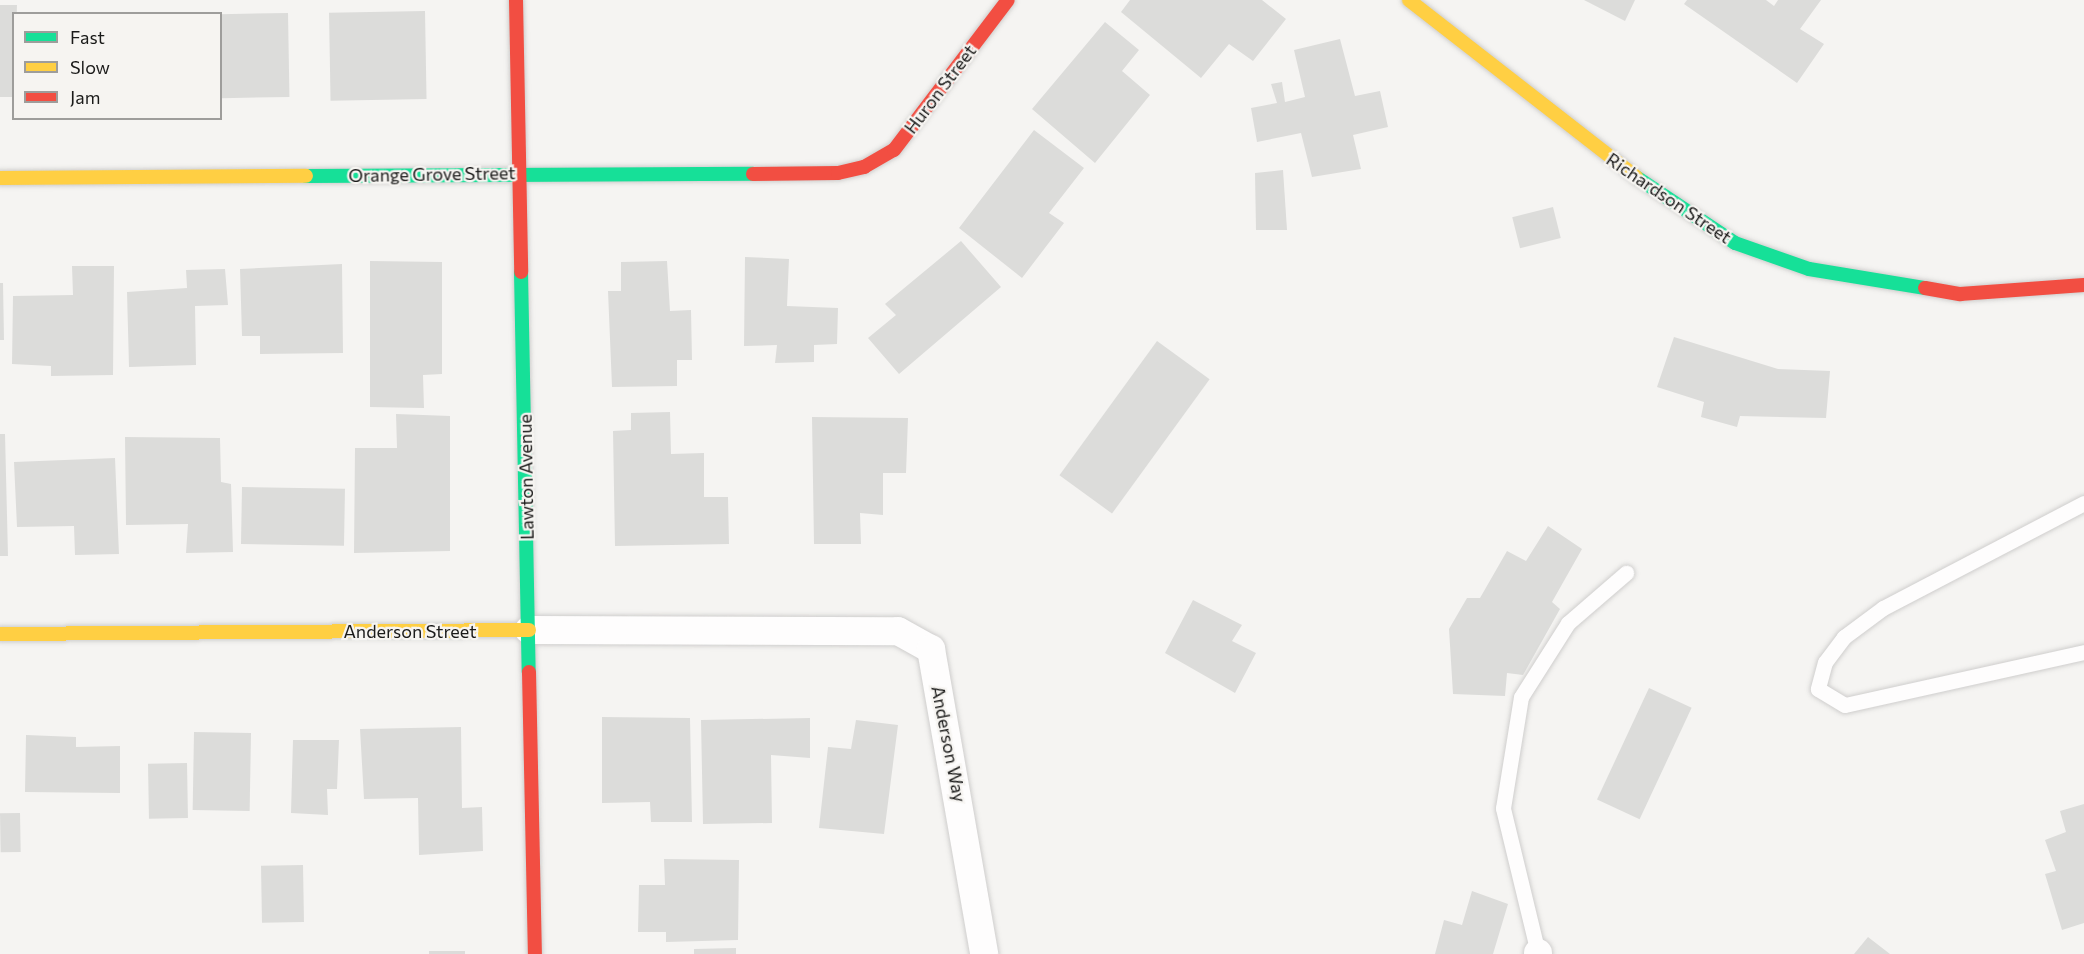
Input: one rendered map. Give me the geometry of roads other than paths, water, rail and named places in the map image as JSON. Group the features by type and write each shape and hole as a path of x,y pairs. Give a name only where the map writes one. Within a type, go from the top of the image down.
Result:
{"street":[{"name":"Lawton Avenue","path":"516,0 535,954"},
{"name":"Huron Street","path":"864,167 894,150 1008,0"},
{"name":"Richardson Street","path":"1409,0 1611,161 1735,243 1809,268 1960,294 2084,285"},
{"name":"Orange Grove Street","path":"0,178 520,173 838,173 864,167"},
{"name":"Anderson Street","path":"0,634 820,627"},
{"name":"Anderson Way","path":"820,627 898,631 930,649 984,954"}],"lane":[{"path":"2084,503 1883,608 1844,637 1825,662 1818,689 1845,705 2084,652"},
{"path":"1538,954 1503,808 1521,697 1568,623 1626,573"}]}
